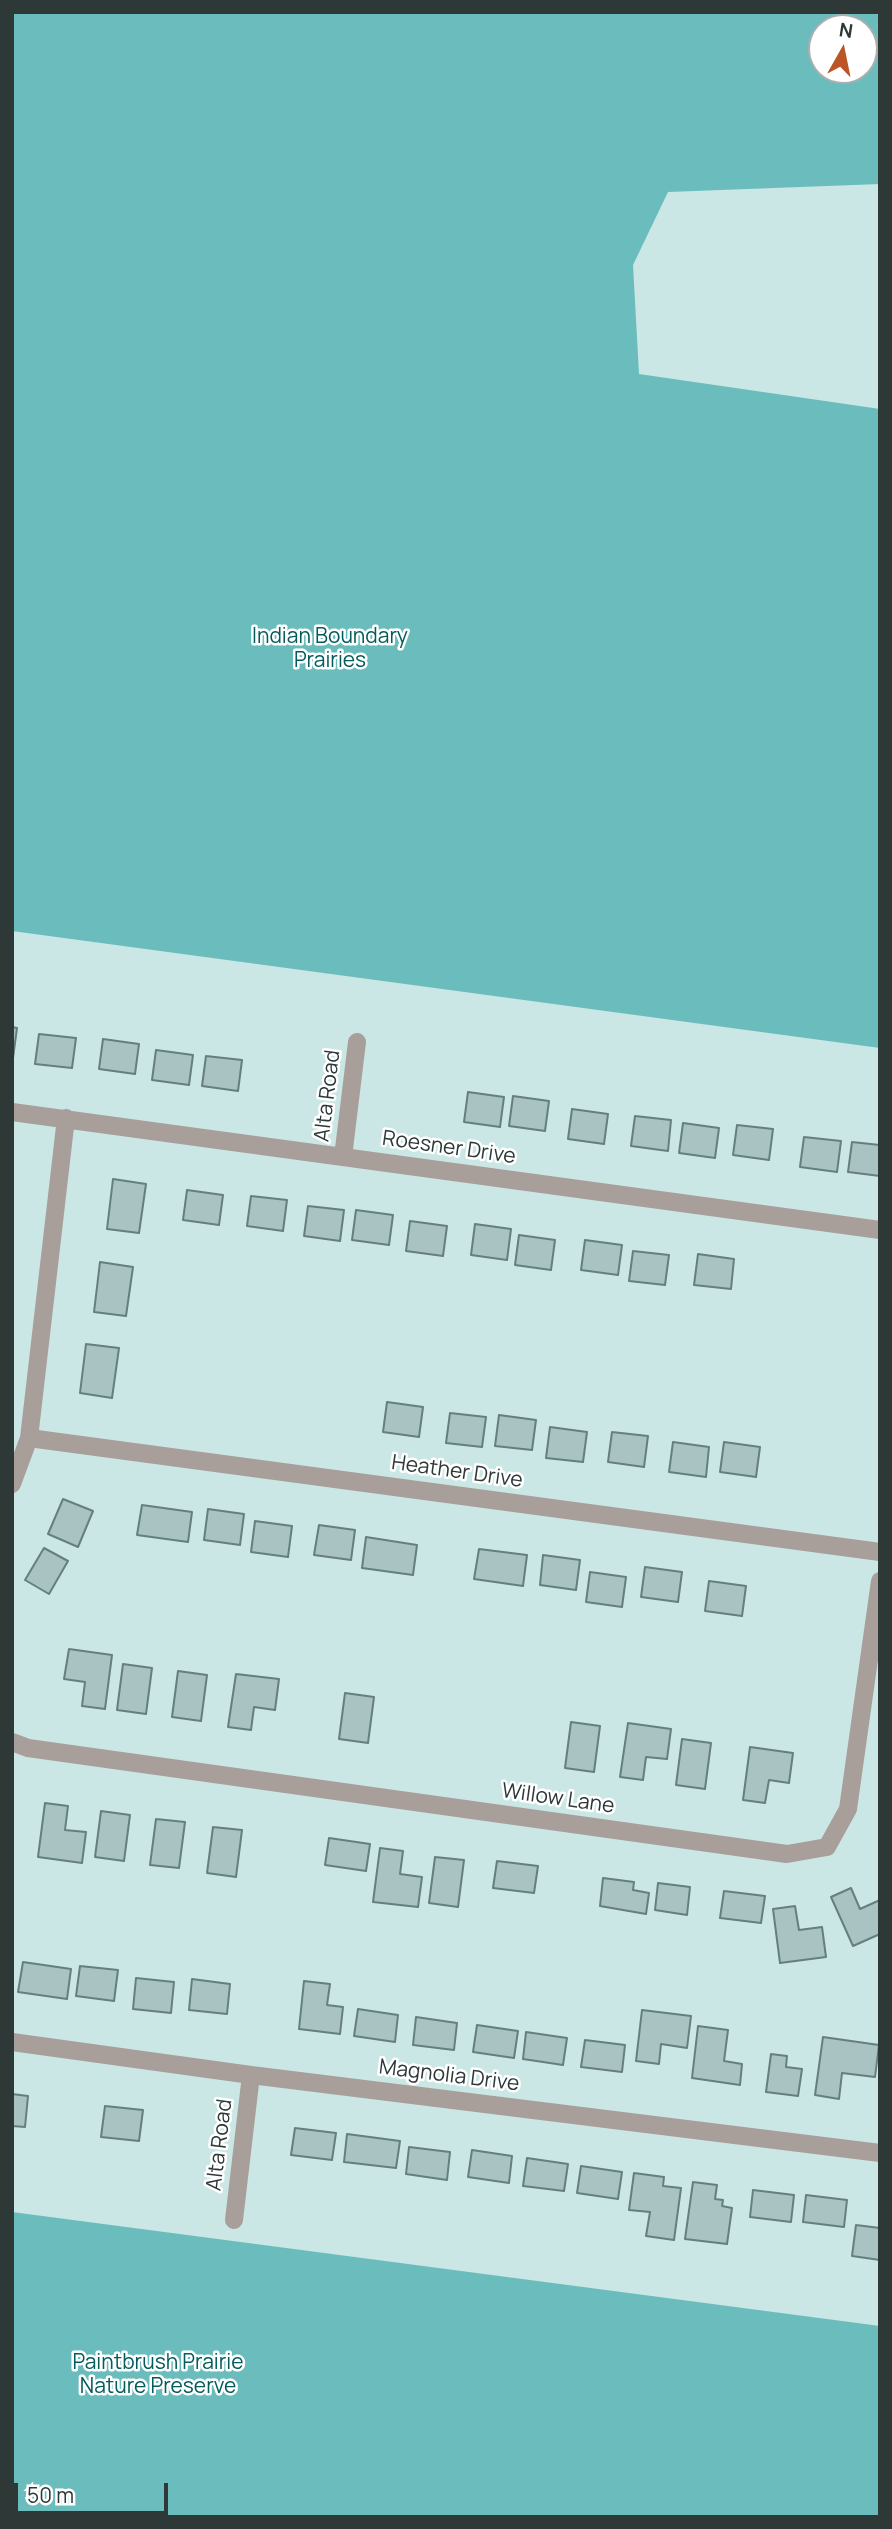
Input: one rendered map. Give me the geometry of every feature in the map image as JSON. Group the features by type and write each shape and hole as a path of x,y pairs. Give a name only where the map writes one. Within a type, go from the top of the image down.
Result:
{"street":[{"name":"Alta Road","path":"343,1157 357,1042"},
{"name":"Roesner Drive","path":"12,1112 880,1230"},
{"path":"12,1483 29,1438 66,1118"},
{"name":"Heather Drive","path":"29,1438 880,1552"},
{"name":"Willow Lane","path":"12,1742 28,1748 787,1854 827,1847 848,1809 880,1581"},
{"name":"Magnolia Drive","path":"12,2042 251,2075 880,2153"},
{"name":"Alta Road","path":"234,2220 251,2075"}],"green space":[{"name":"Indian Boundary Prairies","path":"12,12 880,12 880,184 668,192 633,265 639,374 880,409 880,1048 12,931"},
{"name":"Paintbrush Prairie Nature Preserve","path":"12,2212 880,2326 880,2517 12,2517"}],"building":[{"path":"12,1027 17,1028 13,1058 12,1058"},
{"path":"39,1034 76,1038 72,1068 35,1064"},
{"path":"103,1039 139,1044 135,1074 99,1069"},
{"path":"156,1050 193,1055 189,1085 152,1080"},
{"path":"206,1056 242,1060 238,1091 202,1086"},
{"path":"468,1092 504,1097 500,1127 464,1122"},
{"path":"513,1096 549,1101 545,1131 509,1126"},
{"path":"572,1109 608,1114 604,1144 568,1139"},
{"path":"635,1116 671,1120 668,1151 631,1146"},
{"path":"683,1123 719,1128 715,1158 679,1153"},
{"path":"737,1125 773,1129 769,1160 733,1155"},
{"path":"804,1137 841,1141 837,1172 800,1167"},
{"path":"852,1142 880,1145 880,1176 848,1172"},
{"path":"113,1179 146,1184 139,1233 107,1229"},
{"path":"187,1190 223,1195 219,1225 183,1220"},
{"path":"251,1196 287,1200 283,1231 247,1226"},
{"path":"308,1206 344,1210 340,1241 304,1236"},
{"path":"356,1210 393,1215 389,1245 352,1240"},
{"path":"410,1221 447,1226 443,1256 406,1251"},
{"path":"475,1224 511,1229 507,1260 471,1255"},
{"path":"519,1235 555,1240 551,1270 515,1265"},
{"path":"585,1240 622,1245 618,1275 581,1270"},
{"path":"633,1251 669,1255 665,1285 629,1281"},
{"path":"698,1254 734,1259 731,1289 694,1285"},
{"path":"100,1262 133,1267 126,1316 94,1312"},
{"path":"86,1344 119,1348 112,1398 80,1393"},
{"path":"387,1402 423,1407 419,1437 383,1432"},
{"path":"450,1413 486,1417 482,1447 446,1443"},
{"path":"499,1415 536,1420 532,1450 495,1446"},
{"path":"550,1427 587,1432 583,1462 546,1458"},
{"path":"612,1432 648,1436 644,1467 608,1462"},
{"path":"673,1442 709,1447 706,1477 669,1472"},
{"path":"724,1442 760,1447 756,1477 720,1472"},
{"path":"63,1499 93,1511 78,1547 48,1534"},
{"path":"142,1505 192,1512 188,1542 137,1535"},
{"path":"208,1509 244,1514 240,1545 204,1540"},
{"path":"255,1521 292,1526 288,1557 251,1552"},
{"path":"319,1525 355,1530 351,1560 314,1555"},
{"path":"366,1537 417,1545 413,1575 362,1568"},
{"path":"44,1548 68,1561 49,1594 25,1580"},
{"path":"479,1549 527,1555 523,1586 474,1579"},
{"path":"543,1555 580,1560 576,1590 540,1585"},
{"path":"645,1567 682,1572 678,1602 641,1597"},
{"path":"590,1572 626,1577 622,1607 586,1602"},
{"path":"709,1581 746,1586 742,1616 705,1611"},
{"path":"69,1649 112,1655 105,1709 82,1706 85,1682 64,1679"},
{"path":"123,1664 152,1668 146,1714 117,1710"},
{"path":"178,1671 207,1675 201,1721 172,1717"},
{"path":"236,1674 279,1679 275,1710 254,1707 251,1730 228,1727"},
{"path":"345,1693 374,1697 368,1743 339,1739"},
{"path":"571,1722 600,1726 594,1772 565,1768"},
{"path":"628,1723 671,1729 667,1759 646,1757 643,1780 620,1777"},
{"path":"682,1739 711,1743 705,1789 676,1785"},
{"path":"750,1747 793,1753 789,1783 769,1780 765,1803 743,1800"},
{"path":"45,1803 68,1806 65,1830 86,1832 82,1863 38,1857"},
{"path":"101,1811 130,1815 124,1861 95,1857"},
{"path":"156,1819 185,1822 179,1868 150,1865"},
{"path":"213,1827 242,1830 236,1877 207,1873"},
{"path":"329,1838 370,1844 366,1871 325,1865"},
{"path":"380,1848 403,1851 400,1874 422,1877 418,1907 373,1902"},
{"path":"435,1857 464,1860 458,1907 429,1903"},
{"path":"497,1861 538,1866 534,1893 493,1888"},
{"path":"603,1878 634,1882 633,1890 649,1893 646,1914 600,1906"},
{"path":"658,1883 690,1887 687,1915 655,1910"},
{"path":"851,1888 860,1909 880,1900 880,1934 853,1946 831,1897"},
{"path":"724,1891 765,1896 761,1923 720,1918"},
{"path":"795,1906 799,1930 822,1927 826,1957 780,1963 773,1909"},
{"path":"23,1962 71,1969 67,1999 18,1992"},
{"path":"80,1966 118,1970 114,2001 76,1996"},
{"path":"136,1978 174,1982 171,2013 133,2009"},
{"path":"192,1979 230,1984 227,2014 189,2010"},
{"path":"304,1981 330,1984 327,2005 343,2007 340,2034 299,2029"},
{"path":"358,2009 398,2015 395,2042 354,2036"},
{"path":"642,2010 691,2016 687,2048 661,2044 659,2064 636,2061"},
{"path":"416,2017 457,2023 454,2050 413,2045"},
{"path":"477,2025 518,2031 514,2058 473,2052"},
{"path":"698,2026 728,2030 724,2061 742,2064 740,2085 692,2078"},
{"path":"526,2032 567,2038 563,2065 523,2059"},
{"path":"823,2037 879,2045 875,2077 842,2073 839,2099 815,2095"},
{"path":"585,2040 625,2045 622,2072 581,2067"},
{"path":"771,2054 787,2056 786,2067 802,2069 798,2096 766,2092"},
{"path":"12,2094 28,2096 25,2127 12,2126"},
{"path":"105,2106 143,2110 139,2141 101,2137"},
{"path":"295,2128 336,2133 332,2160 291,2155"},
{"path":"347,2134 400,2141 396,2168 344,2162"},
{"path":"409,2147 450,2152 447,2180 406,2174"},
{"path":"472,2150 512,2156 509,2183 468,2177"},
{"path":"527,2158 568,2164 564,2191 523,2186"},
{"path":"581,2166 622,2172 618,2199 577,2193"},
{"path":"634,2173 664,2177 663,2186 681,2188 674,2240 646,2236 650,2212 629,2210"},
{"path":"693,2182 717,2185 715,2199 723,2200 722,2206 732,2208 727,2244 685,2239"},
{"path":"753,2190 794,2195 791,2222 750,2217"},
{"path":"806,2195 847,2200 844,2227 803,2222"},
{"path":"856,2225 880,2228 880,2260 852,2256"}]}
